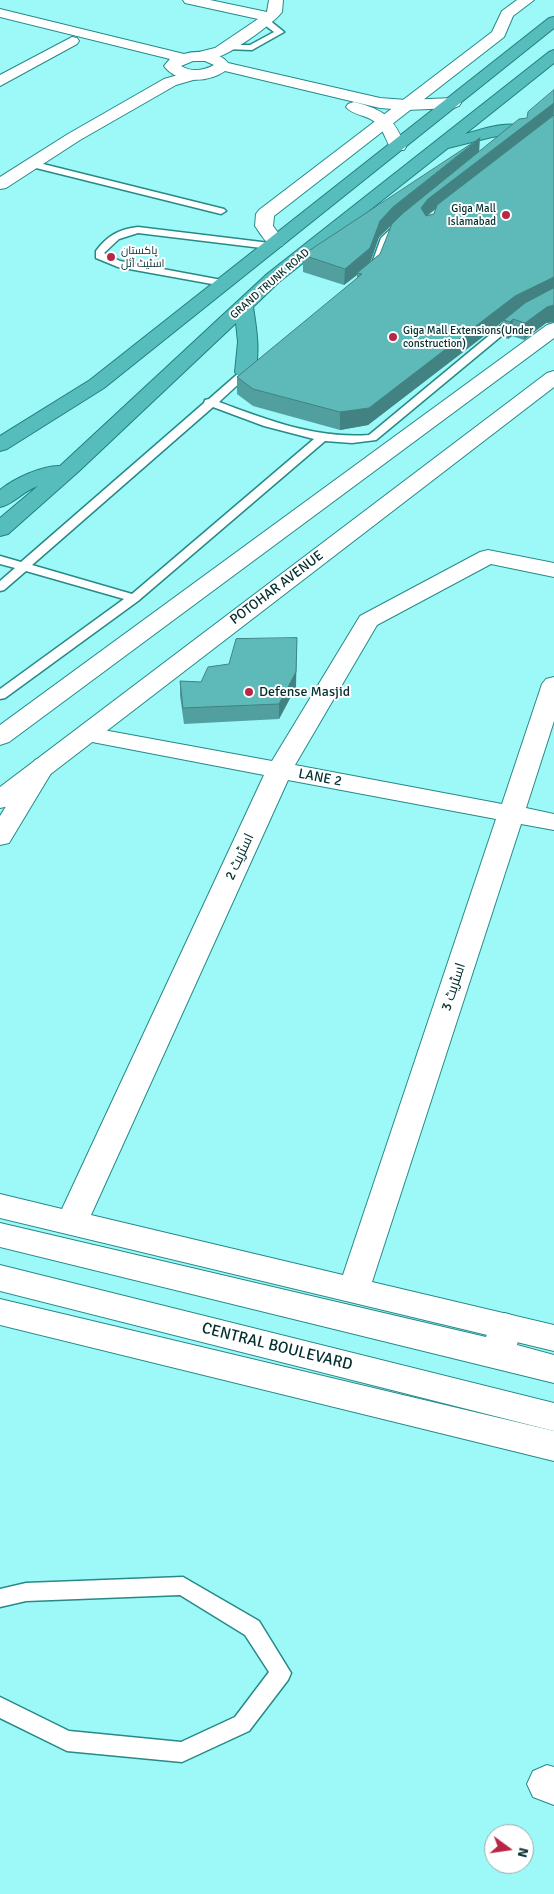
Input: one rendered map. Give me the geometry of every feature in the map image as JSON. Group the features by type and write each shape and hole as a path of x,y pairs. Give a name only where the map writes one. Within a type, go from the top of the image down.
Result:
{"highway":[{"name":"GRAND TRUNK ROAD","path":"1,445 97,384 398,147 554,21"},
{"name":"GRAND TRUNK ROAD","path":"0,529 71,468 273,278 554,55"},
{"path":"438,146 470,137 523,127"},
{"path":"244,306 248,342 245,372"},
{"path":"0,500 20,485 71,468"}],"street":[{"path":"190,0 267,19"},
{"path":"214,62 275,12 276,0"},
{"path":"273,244 264,226 265,214 499,34 507,14 526,0"},
{"path":"0,14 175,69"},
{"path":"0,24 175,69 214,62 372,101 406,105 453,103"},
{"path":"0,81 72,41"},
{"path":"2,180 74,137 175,69 200,56 374,114 386,120 398,147"},
{"path":"0,737 554,329"},
{"name":"POTOHAR AVENUE","path":"0,800 554,377"},
{"name":"اسٹریٹ 2","path":"71,1224 279,771 368,621 488,557 554,570"},
{"name":"اسٹریٹ 3","path":"354,1289 554,684"},
{"name":"LANE 2","path":"87,734 554,822"},
{"path":"0,837 44,765"},
{"path":"0,1206 354,1289 501,1340 554,1369"},
{"path":"0,1235 501,1340 554,1338"},
{"name":"CENTRAL BOULEVARD","path":"0,1278 554,1417"},
{"path":"0,1312 554,1446"}],"lane":[{"path":"504,140 523,127"},
{"path":"31,164 221,211"},
{"path":"360,279 375,267 386,238 405,221"},
{"path":"223,283 118,264 99,256 99,253 110,239 118,234 138,230 273,244"},
{"path":"209,402 256,419 322,438 351,441 372,438 519,316 554,298"},
{"path":"0,587 25,567 209,402 262,358"},
{"path":"0,695 134,598 322,438"},
{"path":"0,560 134,598"},
{"path":"0,1598 26,1592 183,1586 252,1628 281,1673 242,1724 182,1752 67,1741 0,1707"}],"building":[{"path":"554,90 554,103 428,199 421,208 426,216 434,214 437,205 554,115 554,277 515,296 369,408 340,412 253,389 237,377 362,274 357,273 380,254 392,224 402,214 519,119 527,118 528,112"},
{"path":"480,138 393,207 380,221 370,248 345,269 303,255"},
{"path":"554,288 554,305 547,307 525,323 513,319 510,322 504,320 525,303"},
{"name":"Defense Masjid","path":"297,638 296,672 279,704 183,708 180,681 201,682 208,667 229,664 236,639"}],"place":[{"name":"Giga Mall Islamabad","path":"506,215"},
{"name":"پاکستان اسٹیٹ آئل","path":"111,257"},
{"name":"Giga Mall Extensions(Under construction)","path":"393,337"},
{"name":"Defense Masjid","path":"249,692"}]}
